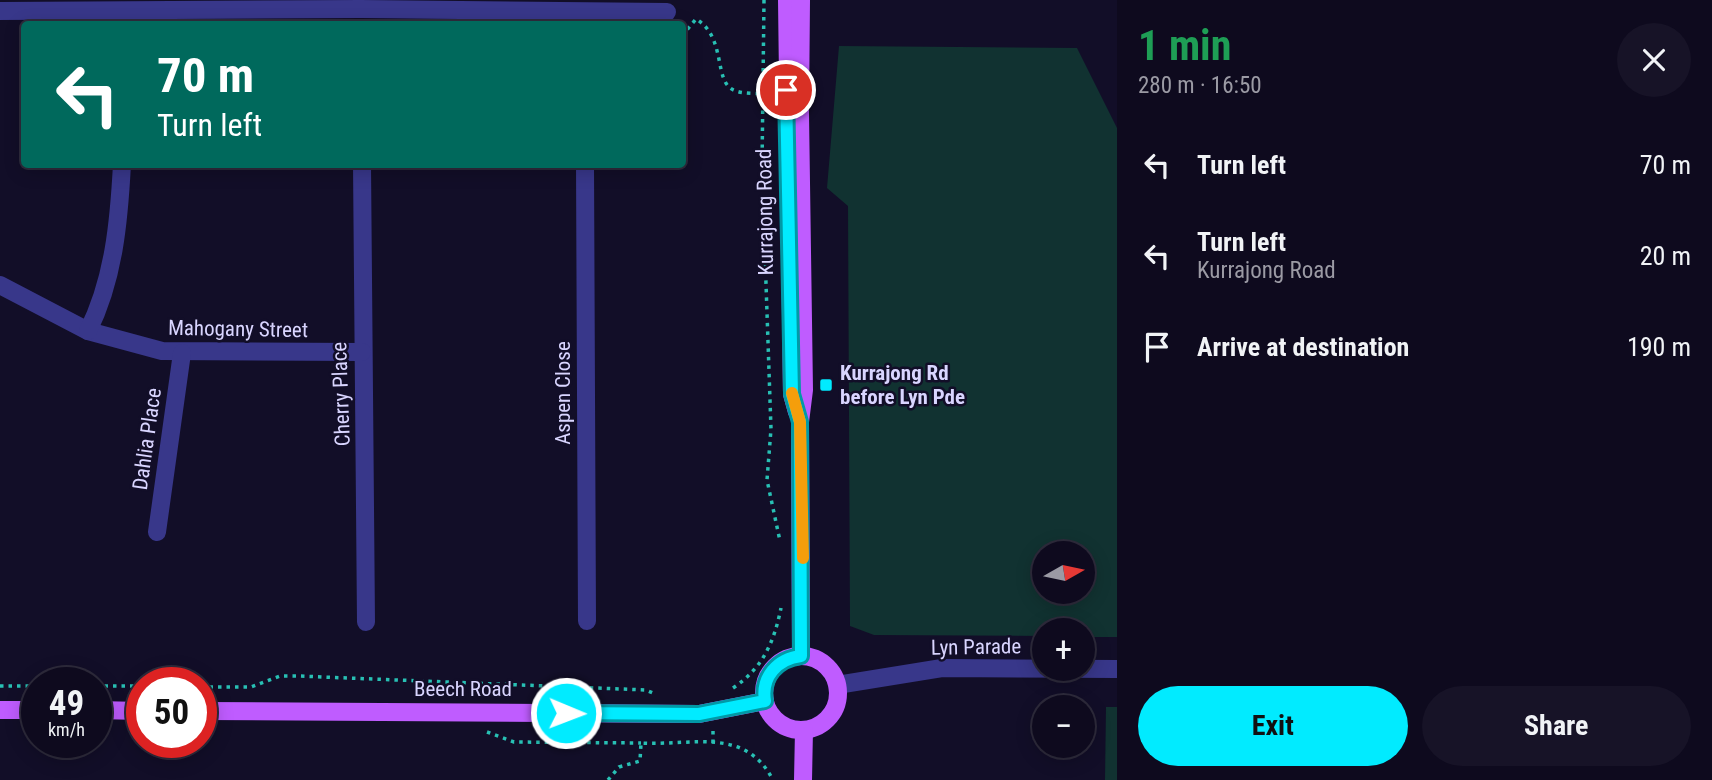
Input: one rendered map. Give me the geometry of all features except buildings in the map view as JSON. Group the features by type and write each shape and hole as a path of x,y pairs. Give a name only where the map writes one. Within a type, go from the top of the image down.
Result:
{"main road":[{"name":"Kurrajong Road","path":"787,0 792,394 800,422"},
{"name":"Kurrajong Road","path":"801,0 804,390 800,422 801,656"},
{"path":"801,656 821,662 831,672 837,685 836,701 830,715 819,725 804,730 782,725 771,715 765,701 765,687 770,673 780,663 801,656"},
{"name":"Beech Road","path":"217,711 699,714 765,701"},
{"path":"0,710 21,710"},
{"path":"803,780 804,730"}],"street":[{"path":"0,11 123,18 584,18 626,6 667,12"},
{"path":"88,331 101,304 110,270 122,168"},
{"name":"Cherry Place","path":"362,168 366,622"},
{"name":"Aspen Close","path":"585,168 587,621"},
{"name":"Mahogany Street","path":"0,286 88,331 138,346 182,353 362,352"},
{"name":"Dahlia Place","path":"157,532 182,353"},
{"name":"Lyn Parade","path":"837,685 860,679 942,668 1117,669"}],"path":[{"path":"764,0 763,262 771,429 767,480 782,552"},
{"path":"686,31 696,19 704,24 717,44 723,80 729,88 737,92 764,94"},
{"path":"723,692 744,680 764,659 776,635 782,604"},
{"path":"217,687 251,687 280,676 298,676 646,690 665,697"},
{"path":"0,686 21,686"},
{"path":"477,731 514,741 713,743 740,746 754,753 773,780"},
{"path":"608,780 619,766 640,761 641,743"}],"green space":[{"path":"839,46 1077,48 1117,128 1117,637 1095,637 1095,618 1032,618 1032,636 874,635 850,626 848,206 827,188"},
{"path":"1106,707 1117,707 1117,780 1105,780"}],"slow traffic":[{"path":"792,393 800,422 803,558"}],"place":[{"name":"Kurrajong Rd before Lyn Pde","path":"826,385"}],"route":[{"path":"566,713 699,714 725,711 765,701 765,687 770,673 787,659 801,656 803,579 800,422 792,394 786,90"}]}
